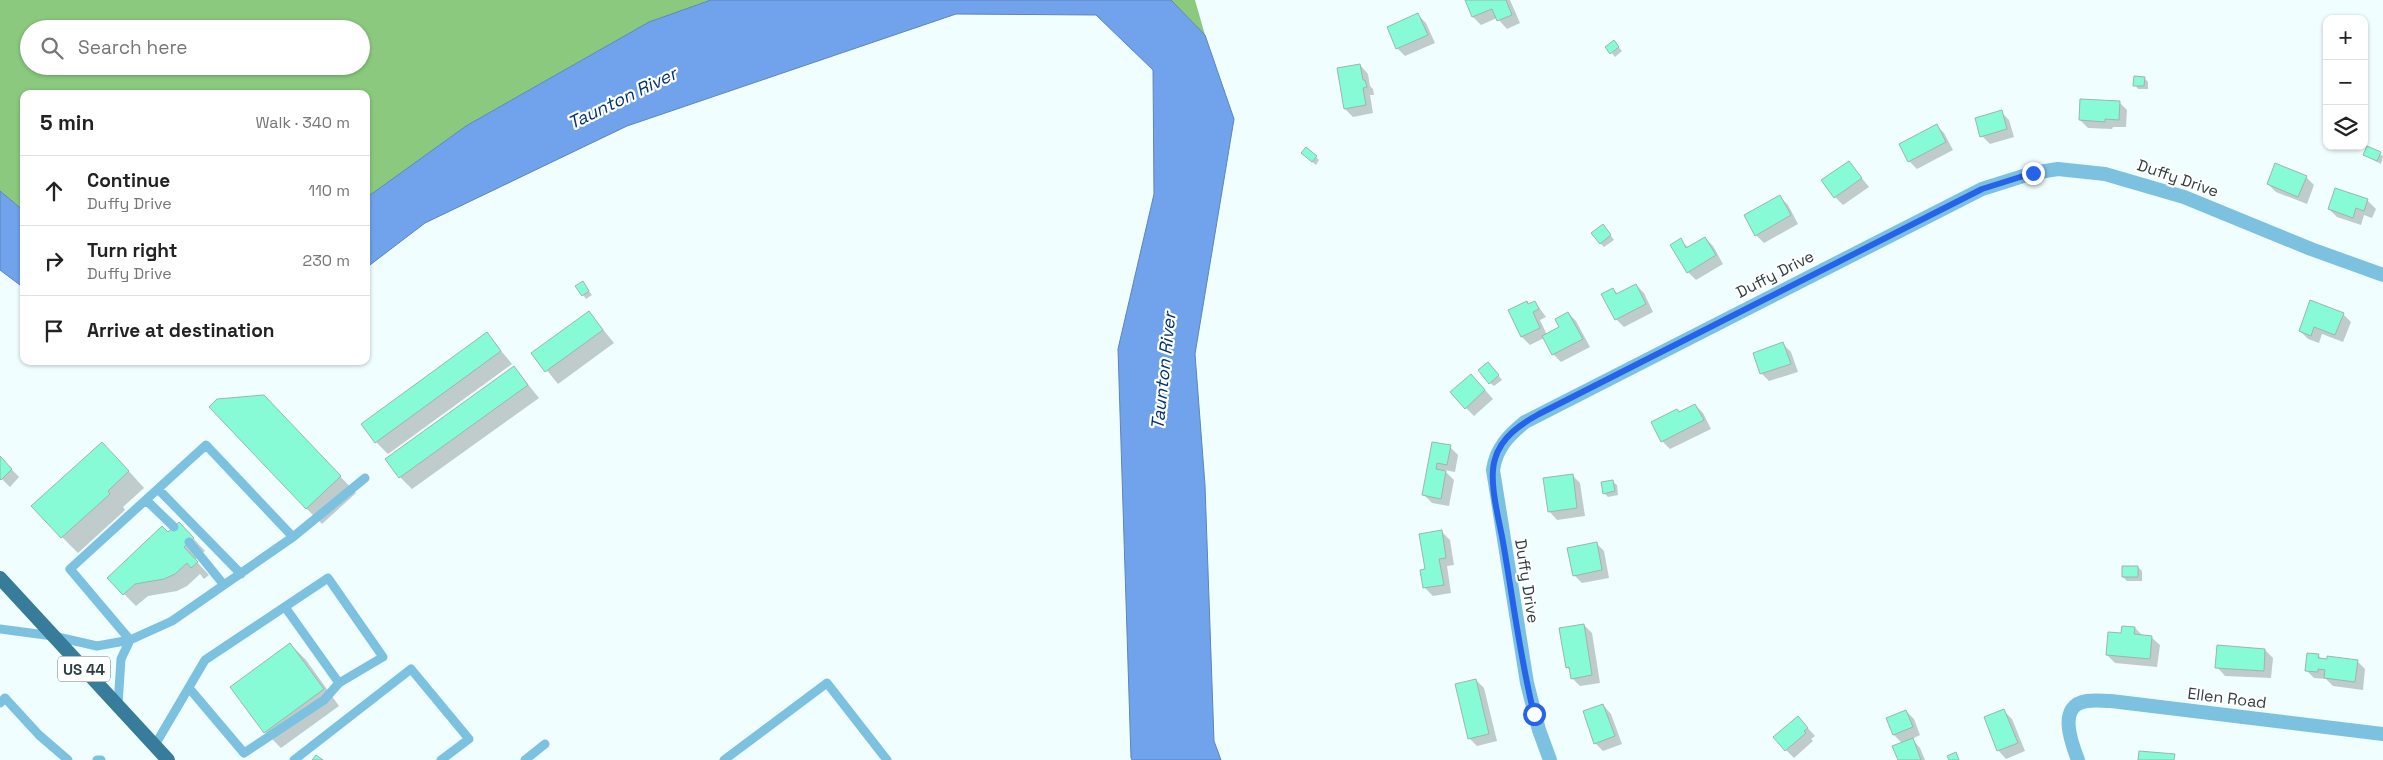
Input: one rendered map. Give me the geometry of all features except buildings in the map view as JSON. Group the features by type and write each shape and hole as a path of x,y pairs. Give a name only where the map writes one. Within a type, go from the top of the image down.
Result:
{"highway":[{"name":"US 44","path":"0,578 168,760"}],"street":[{"name":"Duffy Drive","path":"1550,760 1539,730 1526,683 1493,470 1499,449 1513,431 1525,422 1982,189 2033,173 2058,168 2105,174 2156,187 2383,275"},
{"name":"Ellen Road","path":"2078,760 2068,727 2071,712 2077,704 2087,701 2111,701 2383,734"}],"lane":[{"path":"130,640 70,569 206,445 293,537"},
{"path":"0,629 54,636 96,646 130,640 172,621 241,574 293,537 365,478"},
{"path":"158,489 241,574"},
{"path":"146,500 174,527"},
{"path":"189,542 224,585"},
{"path":"155,745 205,660 328,578 383,657 339,683 324,700 244,754 189,688"},
{"path":"285,607 339,683"},
{"path":"118,705 121,660 130,640"},
{"path":"294,760 411,669 469,739 441,760"},
{"path":"724,760 827,683 887,760"},
{"path":"0,703 5,698 39,735 68,760"},
{"path":"525,760 545,744"}],"green space":[{"path":"0,0 711,0 649,22 466,126 370,195 370,90 20,90 20,208 0,191"},
{"path":"1171,0 1195,0 1205,35"}],"water":[{"name":"Taunton River","path":"711,0 1171,0 1205,35 1234,119 1195,354 1205,485 1214,741 1221,760 1132,760 1131,758 1118,349 1154,194 1153,70 1096,15 956,14 627,126 425,223 370,265 370,195 466,126 649,22"},
{"path":"0,191 20,208 20,285 0,270"}],"route":[{"path":"1534,714 1526,683 1495,493 1493,470 1499,449 1513,431 1539,414 1982,189 2033,173"}]}
